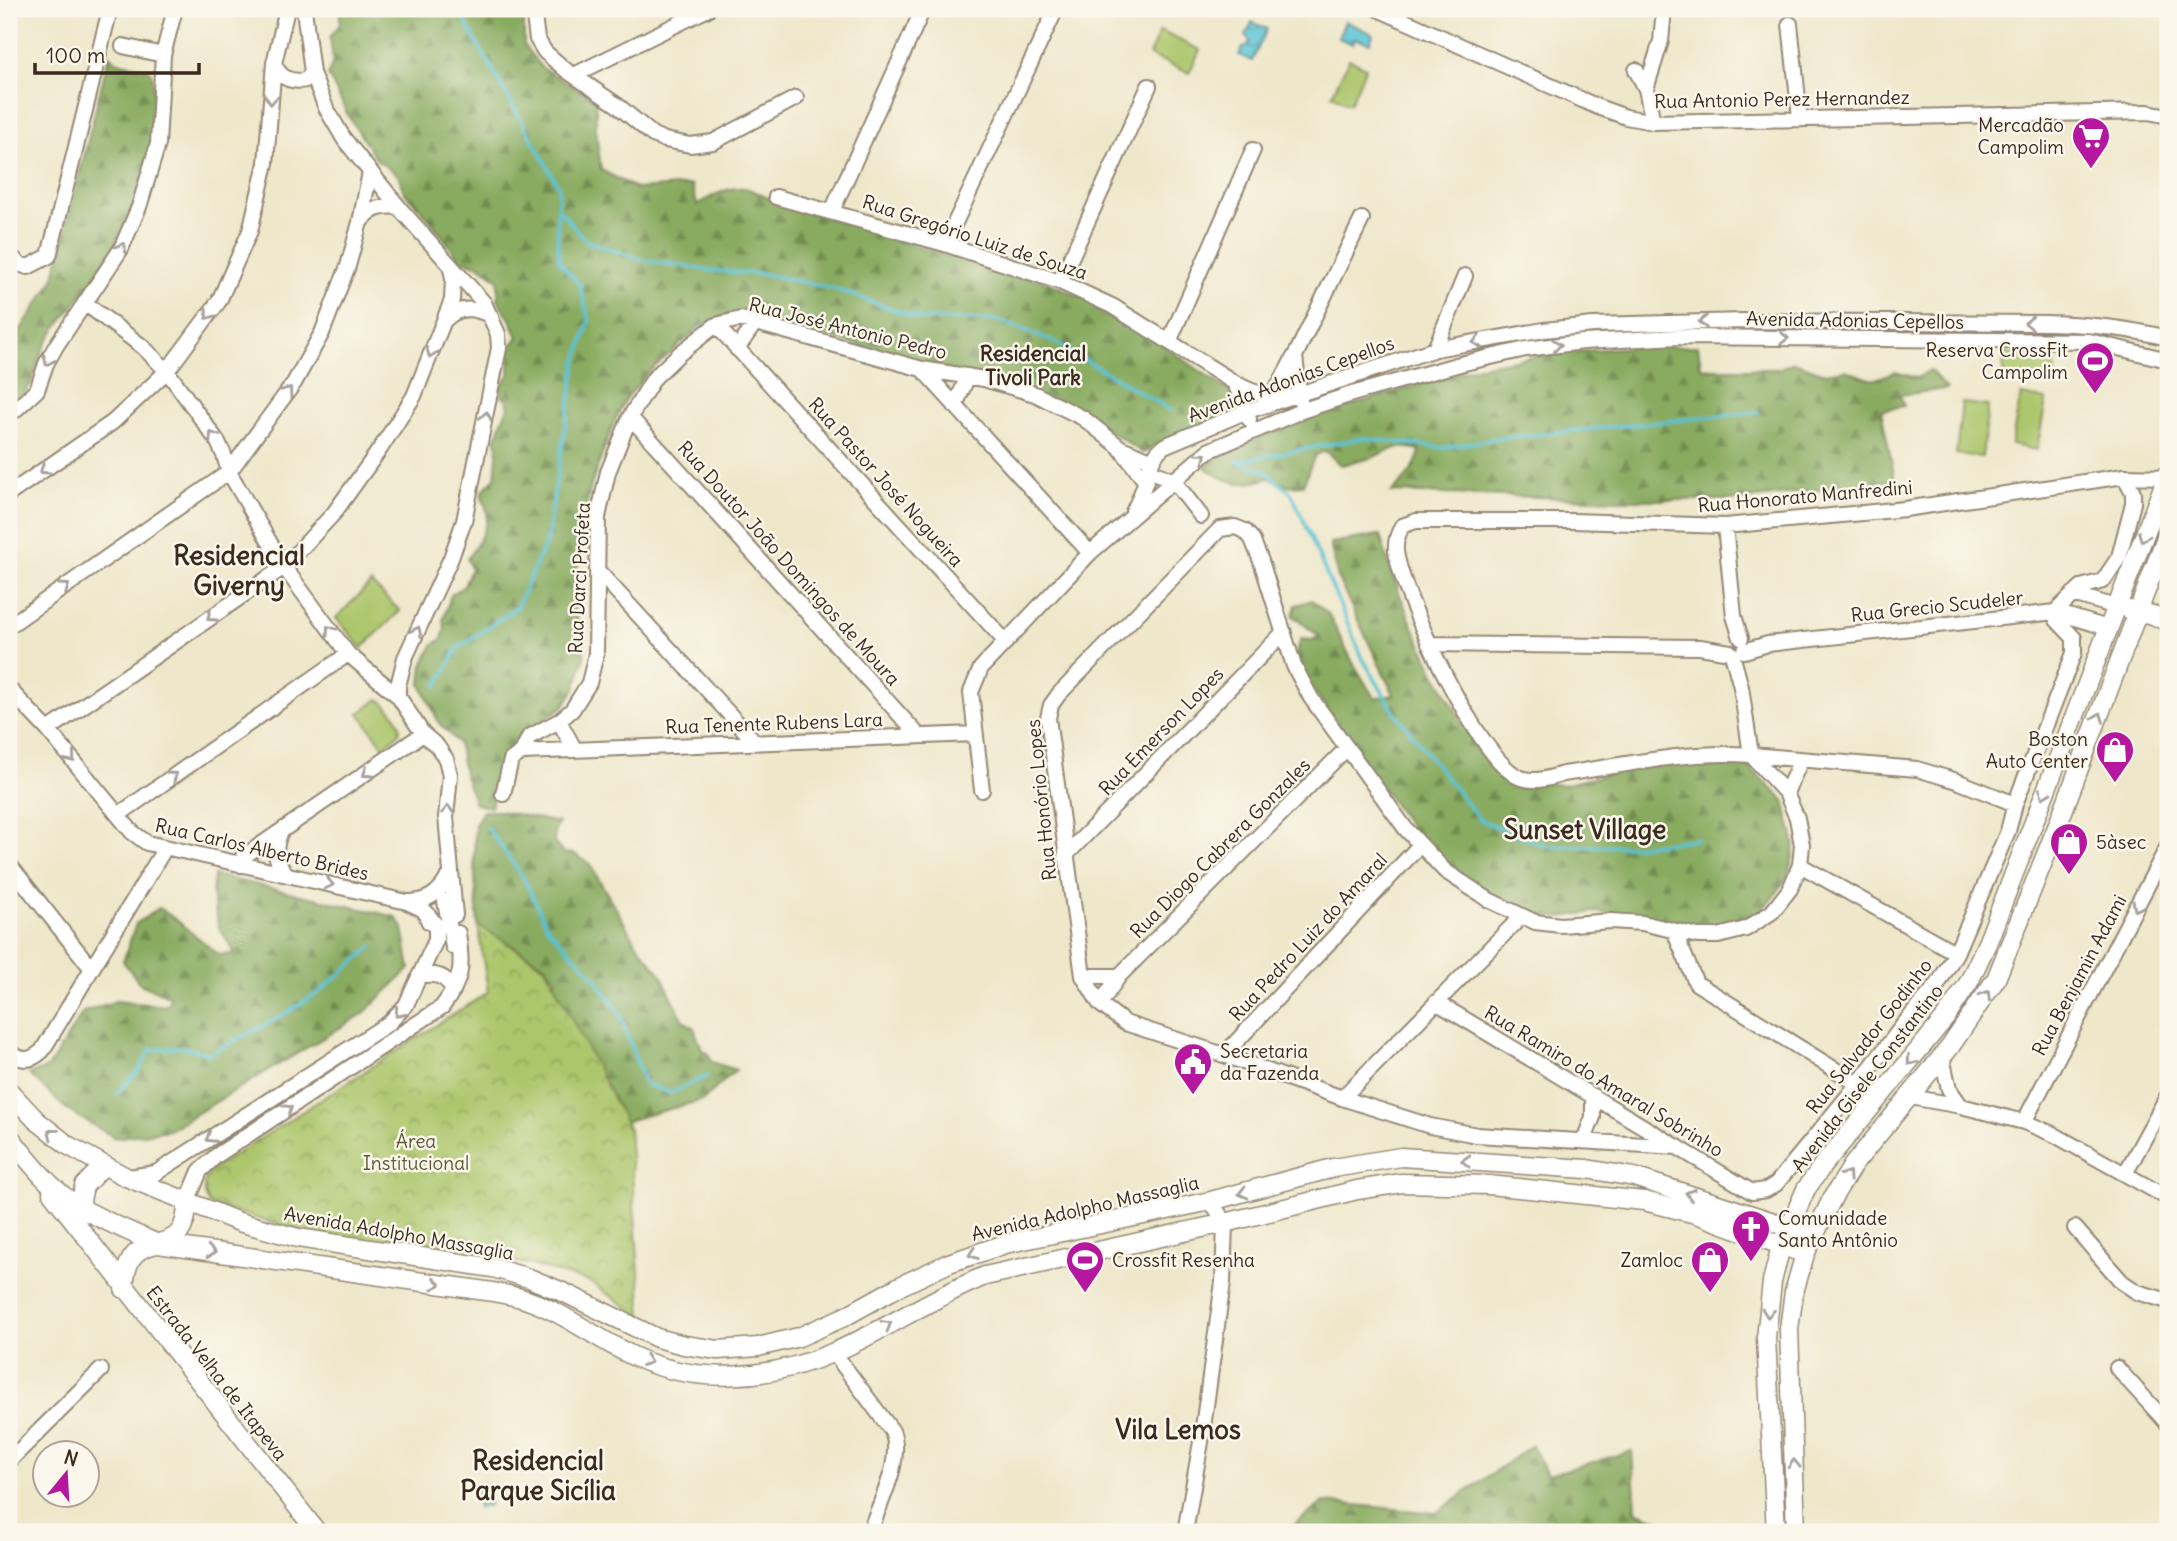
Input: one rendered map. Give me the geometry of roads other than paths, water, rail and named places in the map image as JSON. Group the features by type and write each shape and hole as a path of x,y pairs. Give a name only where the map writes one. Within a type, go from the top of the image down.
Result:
{"main road":[{"name":"Avenida Gisele Constantino","path":"1776,1532 1766,1338 1772,1282 1781,1246 1806,1189 1822,1165 1921,1049 1969,982 1988,941 2168,475"},
{"path":"1796,1532 1789,1329 1794,1292 1805,1254 1853,1165 1942,1057 1996,979 2013,941 2168,532"},
{"path":"2116,607 2153,615 2168,622"},
{"name":"Avenida Adolpho Massaglia","path":"9,1091 36,1120 69,1146 103,1166 239,1222 298,1238 493,1268 529,1278 657,1338 718,1350 758,1347 799,1337 949,1263 1005,1244 1211,1201 1332,1168 1402,1157 1587,1169 1634,1177 1814,1235"},
{"path":"9,1136 59,1192 78,1206 158,1244 511,1296 554,1311 635,1357 661,1367 722,1377 784,1369 834,1353 944,1293 985,1276 1225,1223 1357,1190 1402,1183 1460,1184 1644,1200 1696,1214 1805,1254"},
{"name":"Estrada Velha de Itapeva","path":"30,1162 124,1289 317,1532"},
{"path":"86,1238 79,1225 78,1206 84,1185 103,1166"},
{"path":"1755,1214 1778,1212 1806,1189"},
{"path":"124,1289 125,1271 129,1261 141,1248 170,1240 182,1231 187,1217 187,1202"},
{"path":"844,1317 859,1341"}],"street":[{"path":"9,254 19,264 28,267 49,256 110,9"},
{"path":"9,412 14,411 37,390 56,345 121,250 153,167 161,118 163,55 175,9"},
{"path":"9,494 113,422 167,371 219,302 250,231 266,163 274,63 287,9"},
{"path":"304,9 312,73 326,108 344,139 399,207 484,303 498,334 499,348 464,521 451,558 405,659 398,696"},
{"path":"533,9 537,39 545,52 653,135 677,145 713,142 796,99"},
{"path":"573,75 708,9"},
{"path":"832,211 923,9"},
{"path":"945,244 1056,9"},
{"name":"Rua Antonio Perez Hernandez","path":"1378,9 1598,107 1626,117 1653,122 2148,112 2168,116"},
{"path":"1646,89 1661,41 1664,9"},
{"path":"1790,24 1800,118"},
{"path":"279,38 295,34 307,38"},
{"path":"123,46 163,55"},
{"path":"603,94 598,85 599,74 608,58"},
{"path":"274,63 277,72 286,79 306,79 312,73"},
{"path":"1636,70 1646,89 1653,122"},
{"path":"1060,282 1149,86"},
{"path":"1169,342 1253,150"},
{"path":"9,626 229,472 294,383 323,333 348,266 370,172"},
{"name":"Rua Gregório Luiz de Souza","path":"776,197 945,244 1060,282 1112,306 1235,383 1259,395 1269,395 1275,390 1294,356"},
{"path":"360,222 368,213 379,207 399,207"},
{"path":"1301,411 1294,356 1362,219"},
{"path":"48,730 284,567 334,513 414,396 454,288 450,265"},
{"path":"1435,349 1465,276"},
{"path":"86,304 143,347 167,371 218,442 229,472 284,567 348,654 398,696 423,734 437,746 446,759 450,775 446,817 455,909"},
{"path":"443,321 456,311 464,309 491,316"},
{"name":"Rua José Antonio Pedro","path":"716,325 741,319 922,369 984,379 1035,394 1083,418 1149,471 1173,480 1201,516"},
{"name":"Avenida Adonias Cepellos","path":"1149,471 1156,453 1164,446 1245,412 1435,349 1544,330 1663,322 2046,323 2095,324 2168,338"},
{"path":"737,349 755,323"},
{"name":"Rua Pastor José Nogueira","path":"716,325 1006,642"},
{"name":"Rua Darci Profeta","path":"503,794 511,760 522,752 529,737 559,721 572,710 589,683 596,654 598,517 605,483 630,417 653,378 716,325"},
{"path":"2113,346 2118,327"},
{"name":"Avenida Adonias Cepellos","path":"982,789 971,692 981,668 1090,552 1208,451 1301,411 1460,364 1526,349 1583,342 1678,337 2089,341 2168,360"},
{"path":"922,369 1090,552"},
{"path":"955,406 968,376"},
{"path":"1235,383 1254,430"},
{"name":"Rua Doutor João Domingos de Moura","path":"630,417 919,736"},
{"name":"Rua José Antonio Pedro","path":"1121,447 1149,471"},
{"path":"1131,517 1149,471"},
{"name":"Rua Honorato Manfredini","path":"1429,644 1396,552 1396,537 1402,526 1416,522 1573,521 1725,526 1905,509 2124,476 2168,475"},
{"path":"2055,612 2081,587 2104,581 2119,557 2133,503 2133,492 2124,476"},
{"path":"1284,632 1294,666 1311,698 1405,828 1446,872 1489,900 1535,922 1561,925 1632,922 1699,936 1718,936 1746,929 1772,912 1790,889 1800,865 1802,845 1797,818 1786,793 1751,755 1741,687 1725,526"},
{"name":"Rua Honório Lopes","path":"1100,1004 1083,976 1048,718 1051,705 1220,528 1235,527 1245,531 1252,539 1284,632"},
{"path":"597,570 755,743"},
{"path":"2073,594 2116,607"},
{"name":"Rua Grecio Scudeler","path":"1737,647 2055,612 2108,628"},
{"name":"Rua Salvador Godinho","path":"1752,1192 1776,1185 1938,984 1955,953 2008,831 2015,804 2074,653 2074,638 2057,620 2055,612"},
{"name":"Rua Emerson Lopes","path":"1065,856 1284,632"},
{"path":"1737,647 1429,644 1476,732 1499,760 1520,778 1542,780 1563,774 1720,752 1917,769 1957,781 2015,804"},
{"path":"118,815 348,654"},
{"name":"Rua Carlos Alberto Brides","path":"9,689 48,730 118,815 147,843 288,875 420,910"},
{"path":"559,721 575,750"},
{"path":"241,865 243,856 423,734"},
{"name":"Rua Tenente Rubens Lara","path":"522,752 975,734"},
{"name":"Rua Diogo Cabrera Gonzales","path":"1100,1004 1119,976 1347,748"},
{"path":"1786,793 1801,760"},
{"path":"280,833 276,856 279,865 288,875"},
{"name":"Rua Pedro Luiz do Amaral","path":"1224,1055 1420,845"},
{"name":"Rua Benjamin Adami","path":"2024,1122 2168,846"},
{"path":"9,1052 23,1060 34,1059 42,1051 165,848"},
{"path":"450,848 445,903 452,945 462,967"},
{"path":"9,864 92,969"},
{"path":"1800,865 1955,953"},
{"path":"126,1177 156,1173 389,1023 406,1005 430,945 436,940 438,929 432,917 420,910 420,902 440,889 447,879"},
{"path":"1342,1098 1522,916"},
{"path":"1674,931 1696,983 1858,1084"},
{"path":"187,1202 200,1171 216,1156 442,1007 459,979 462,967 458,933"},
{"path":"419,976 436,975 444,978 453,991"},
{"path":"1083,976 1119,976"},
{"name":"Rua Ramiro do Amaral Sobrinho","path":"1436,1002 1752,1192"},
{"path":"1100,1004 1125,1023 1430,1126 1477,1136 1678,1147"},
{"path":"1942,1057 1949,1088 1961,1105"},
{"path":"2125,1174 2168,1095"},
{"path":"1584,1140 1593,1118 1593,1096"},
{"path":"1910,1097 1961,1105 2024,1122 2053,1134 2168,1198"},
{"path":"1185,1532 1223,1282 1225,1223 1211,1201"},
{"path":"2075,1228 2122,1282 2137,1293 2168,1301"},
{"path":"585,1329 596,1308"},
{"path":"834,1353 892,1431 896,1441 896,1462 870,1532"},
{"path":"2117,1367 2168,1424"},
{"path":"9,1461 101,1370"}],"water":[{"path":"1345,21 1373,34 1370,43 1355,38 1353,44 1338,38"},
{"path":"1252,22 1267,29 1252,61 1239,55 1242,48 1250,42 1246,35"},
{"path":"484,1484 489,1505 478,1508 475,1486"}],"waterway":[{"path":"437,686 458,648 517,607 546,542 576,364 589,321 580,285 559,261 559,187 458,9"},
{"path":"558,208 586,241 643,260 714,271 765,274 835,289 920,319 998,320 1055,342 1172,411"},
{"path":"1239,461 1364,438 1443,448 1492,439 1758,412"},
{"path":"1237,462 1264,470 1292,494 1363,659 1393,710 1480,820 1547,846 1635,846 1697,839"},
{"path":"488,828 524,879 548,928 593,975 619,1012 645,1084 671,1093 707,1076"},
{"path":"117,1093 139,1070 150,1050 183,1047 210,1054 285,1014 319,992 373,946"}],"place":[{"name":"Mercadão Campolim","path":"2091,170"},
{"name":"Reserva CrossFit Campolim","path":"2095,395"},
{"name":"Boston Auto Center","path":"2115,784"},
{"name":"5àsec","path":"2069,876"},
{"name":"Secretaria da Fazenda","path":"1193,1096"},
{"name":"Comunidade Santo Antônio","path":"1751,1263"},
{"name":"Crossfit Resenha","path":"1085,1294"},
{"name":"Zamloc","path":"1710,1294"}],"district":[{"name":"Residencial Tivoli Park","path":"1033,365"},
{"name":"Residencial Giverny","path":"239,570"},
{"name":"Sunset Village","path":"1585,829"},
{"name":"Vila Lemos","path":"1178,1429"},
{"name":"Residencial Parque Sicília","path":"538,1475"}],"park label":[{"name":"Área Institucional","path":"416,1152"}]}
